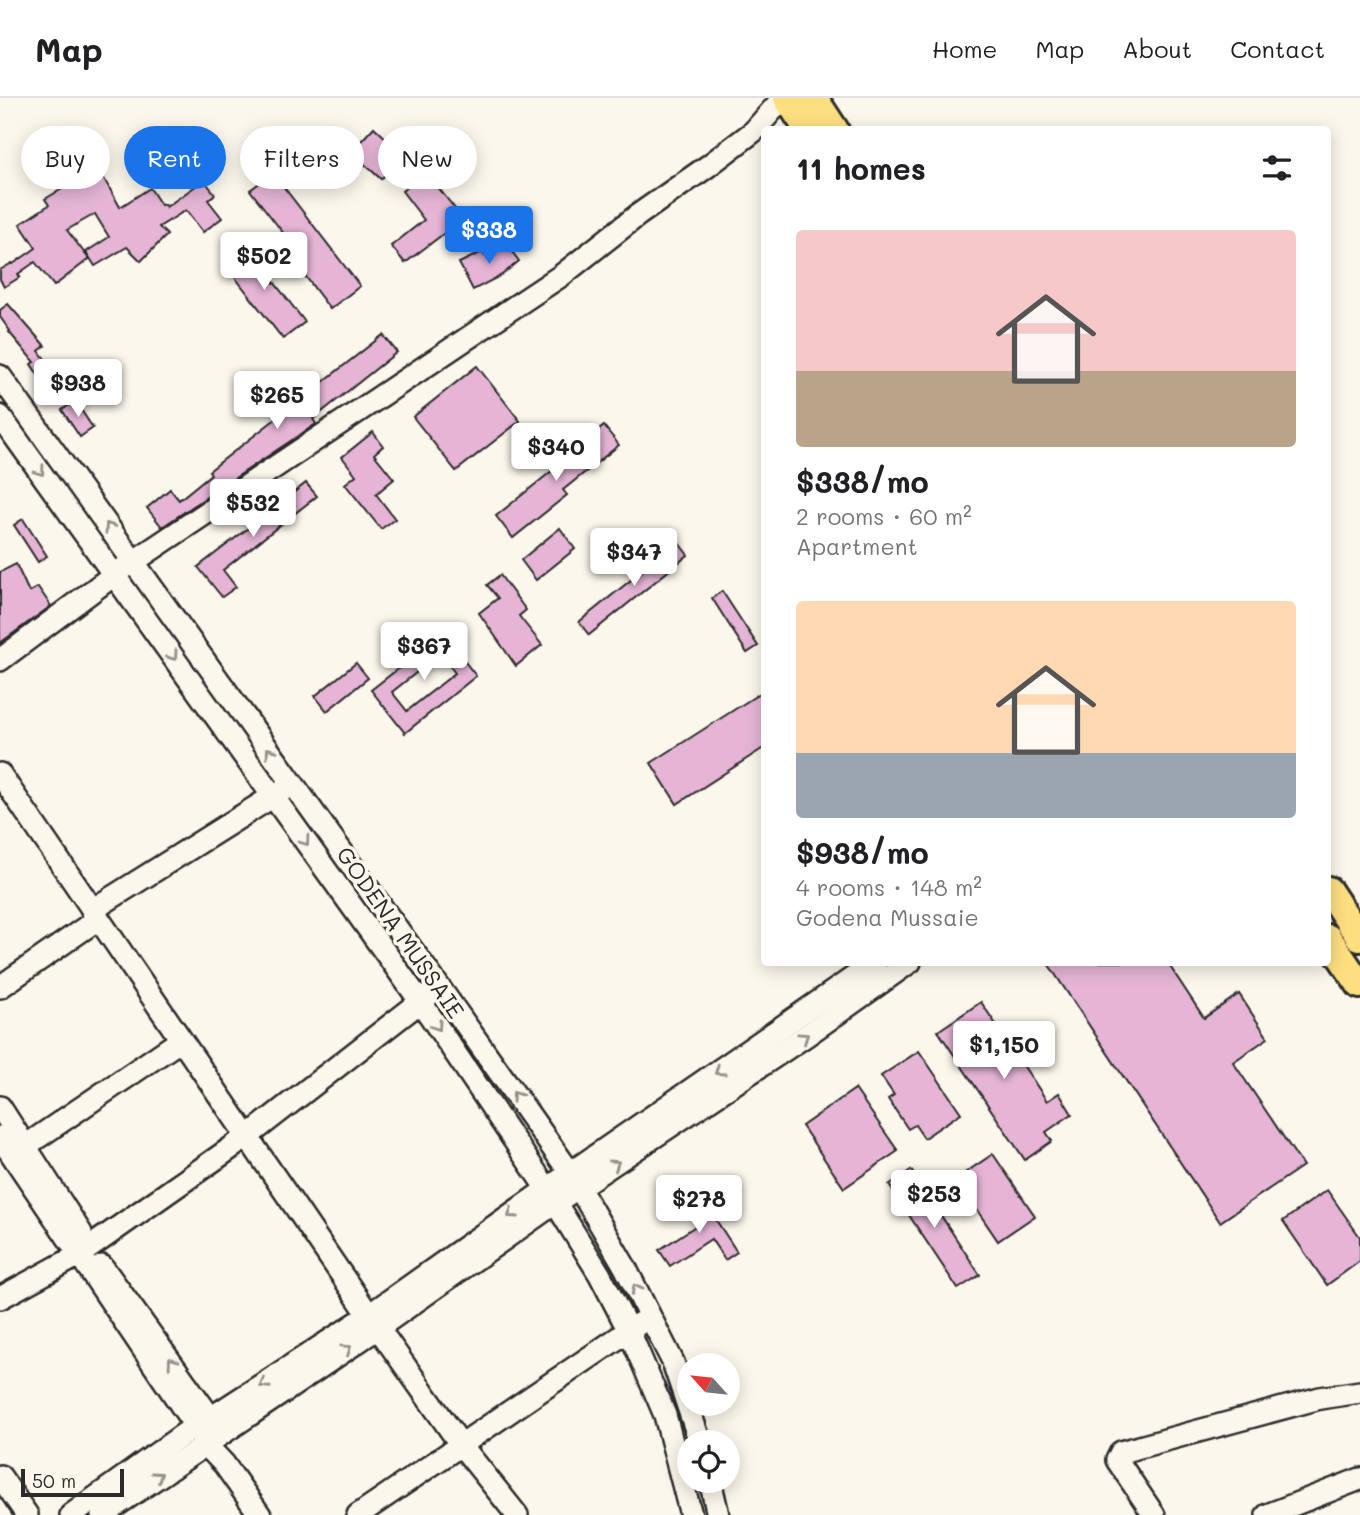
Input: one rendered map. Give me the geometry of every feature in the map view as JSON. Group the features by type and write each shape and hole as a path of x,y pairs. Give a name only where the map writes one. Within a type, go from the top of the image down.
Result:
{"main road":[{"path":"785,98 804,126"},
{"path":"814,98 832,126"},
{"path":"1331,894 1360,937"},
{"path":"1331,942 1360,985"}],"street":[{"path":"0,660 115,574 562,275 638,215 754,131 785,98"},
{"name":"GODENA MUSSAIE","path":"0,376 575,1181 625,1267 673,1362 696,1430"},
{"name":"GODENA MUSSAIE","path":"0,416 420,1001 551,1196 600,1275 629,1331 665,1415 691,1515"},
{"path":"0,987 95,914 293,784"},
{"path":"4,788 95,914 374,1322 461,1444 517,1515"},
{"path":"575,1181 871,966"},
{"path":"71,1515 374,1322 551,1196 807,1035 904,966"},
{"path":"0,1298 84,1251 248,1136 439,987"},
{"path":"9,1150 181,1040"},
{"path":"0,1107 9,1150 140,1331 208,1430 224,1464 260,1515"},
{"path":"358,1515 650,1317"},
{"path":"1154,1515 1117,1460 1121,1452 1320,1398 1360,1392"},
{"path":"102,1515 208,1430"},
{"path":"0,1476 27,1515"},
{"path":"1267,1515 1360,1479"},
{"path":"713,1493 718,1515"}],"building":[{"path":"374,127 378,131 378,176 364,164 364,138"},
{"path":"62,189 110,189 120,207 151,189 161,205 166,207 191,189 211,189 215,194 208,200 222,218 203,232 186,210 159,227 167,235 141,261 127,247 95,266 86,252 109,237 95,214 67,230 89,259 54,286 35,262 18,274 20,277 4,287 0,270 36,248 20,224 49,205 45,199"},
{"path":"285,189 360,286 330,309 291,257 298,252 250,190"},
{"path":"439,189 463,219 405,263 391,246 424,220 402,191"},
{"path":"504,241 519,261 502,275 473,290 459,263 482,252 485,256"},
{"path":"246,246 305,322 283,339 224,263"},
{"path":"8,304 45,346 39,351 57,375 44,384 31,364 34,362 0,317 0,310"},
{"path":"383,335 397,352 313,419 316,424 162,527 147,508 170,489 179,500 211,474 209,471"},
{"path":"477,366 520,421 456,471 413,417"},
{"path":"75,401 93,428 80,437 62,410"},
{"path":"604,426 619,445 563,490 567,495 513,538 496,516"},
{"path":"373,432 383,446 374,454 394,479 376,494 395,519 381,529 345,484 356,475 342,457"},
{"path":"306,483 317,496 223,570 236,587 222,597 198,567"},
{"path":"23,519 47,556 38,562 14,525"},
{"path":"560,528 575,549 536,580 521,560"},
{"path":"678,542 688,555 589,635 579,622"},
{"path":"16,564 29,592 38,587 51,606 0,643 0,572"},
{"path":"500,575 526,610 519,616 542,645 516,666 479,613 498,598 487,585"},
{"path":"722,591 758,646 747,653 712,598"},
{"path":"449,629 461,644 455,649 476,676 405,733 371,690","holes":["440,654 455,673 407,711 392,692"]},
{"path":"356,663 368,678 327,711 315,696"},
{"path":"761,693 761,750 677,804 651,763"},
{"path":"1050,966 1170,966 1204,1018 1239,994 1268,1038 1233,1062 1303,1166 1220,1222"},
{"path":"981,1002 1047,1101 1059,1093 1072,1114 1046,1132 1052,1141 1025,1160 938,1031"},
{"path":"919,1051 961,1113 924,1138 915,1125 908,1129 888,1099 894,1095 881,1076"},
{"path":"855,1089 898,1151 844,1188 802,1126"},
{"path":"993,1154 1035,1216 998,1241 956,1179"},
{"path":"911,1170 980,1275 958,1289 889,1185"},
{"path":"1327,1190 1360,1237 1360,1261 1327,1285 1283,1221"},
{"path":"699,1194 737,1252 725,1260 711,1239 670,1266 659,1250 700,1223 687,1203"}]}
